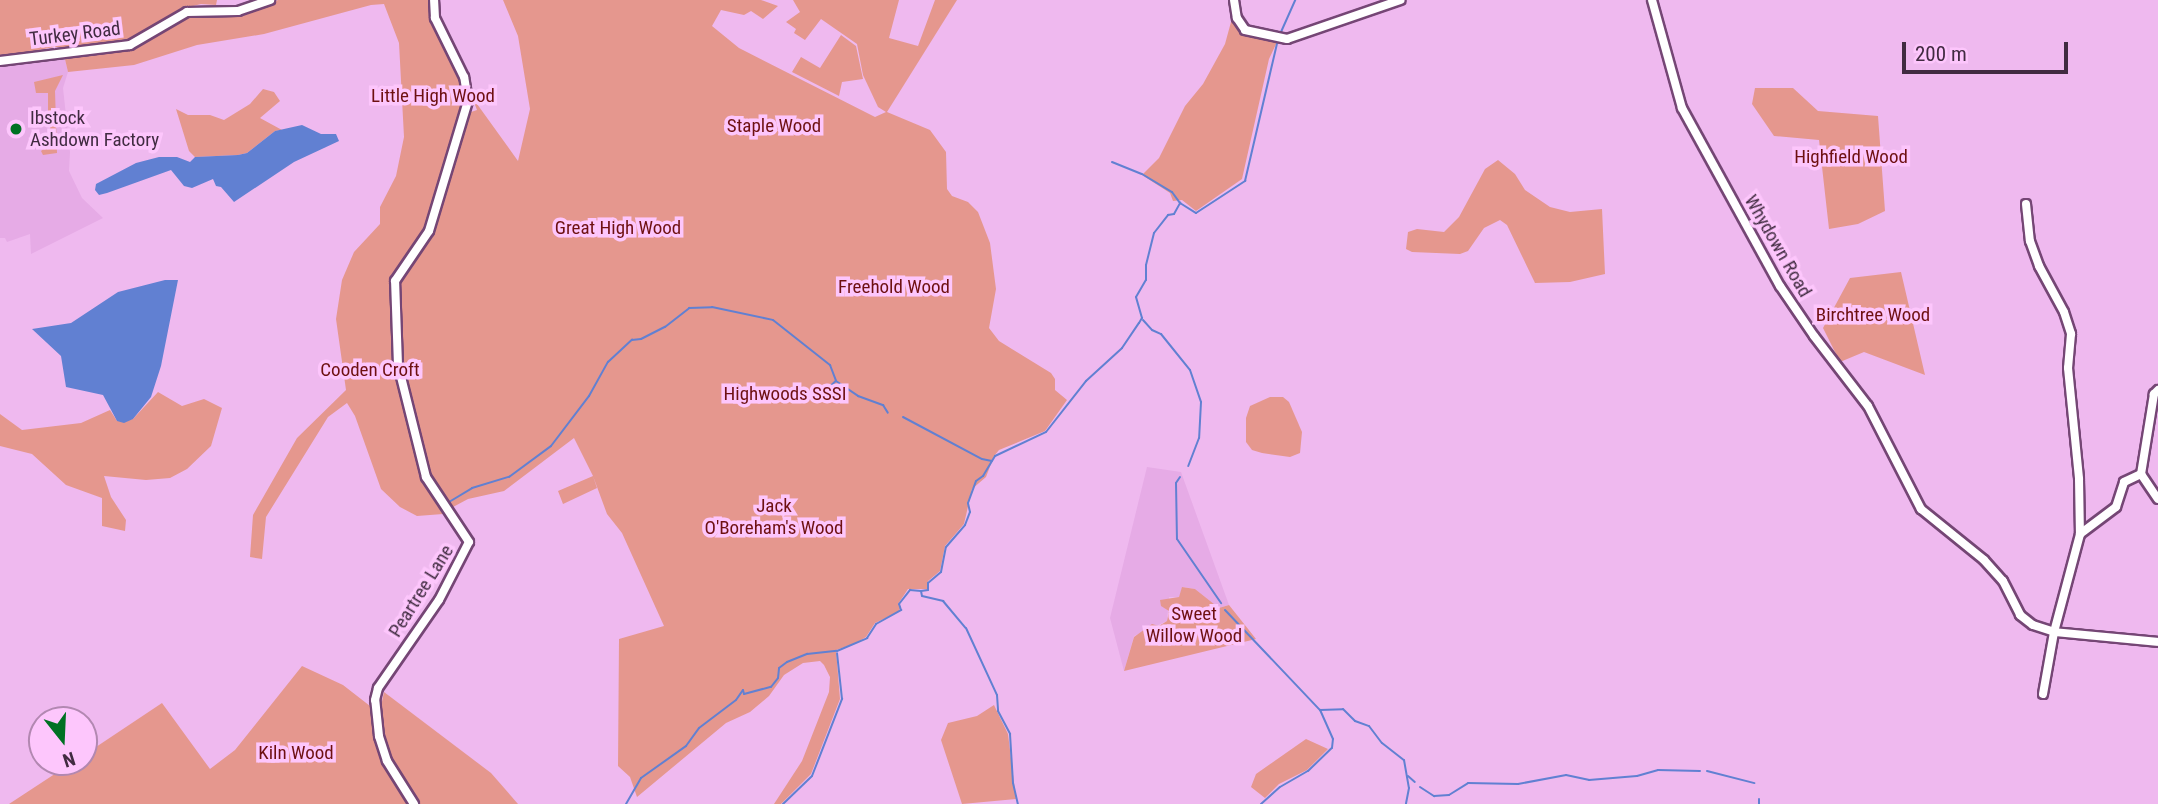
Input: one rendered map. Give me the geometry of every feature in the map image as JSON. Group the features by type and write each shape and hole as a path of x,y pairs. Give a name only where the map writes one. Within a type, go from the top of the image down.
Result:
{"street":[{"name":"Turkey Road","path":"0,61 130,45 187,12 238,11 270,0"},
{"name":"Peartree Lane","path":"414,804 387,761 379,736 375,700 378,688 439,600 469,542 426,477 398,366 396,281 429,231 468,101 464,77 435,18 434,0"},
{"path":"1234,0 1237,18 1245,30 1280,38 1300,37 1400,0"},
{"name":"Whydown Road","path":"1652,0 1682,108 1780,286 1868,406 1921,509 1984,560 2003,581 2020,615 2033,625 2054,632"},
{"path":"2026,204 2030,242 2039,266 2064,312 2071,334 2067,368 2079,479 2080,534 2054,632 2043,694"},
{"path":"2158,390 2154,394 2141,474 2158,499"},
{"path":"2080,534 2116,508 2124,482 2141,474"},
{"path":"2054,632 2158,642"}],"shaded area":[{"path":"64,55 68,72 63,88 70,152 69,171 82,198 103,218 31,254 30,234 7,242 5,238 0,238 0,64"},
{"path":"1147,467 1181,472 1229,605 1219,608 1195,589 1183,587 1179,597 1169,597 1167,621 1134,636 1124,671 1110,618"}],"green space":[{"path":"0,0 217,0 216,5 201,4 185,8 129,42 103,47 54,47 0,58"},
{"path":"278,0 431,0 432,20 458,72 465,99 427,230 393,279 397,378 418,465 443,514 417,516 400,507 381,489 355,416 347,403 328,417 266,517 262,559 250,557 253,515 297,438 346,390 336,319 342,280 354,252 380,224 380,207 396,176 404,137 399,43 384,4 371,5 264,34 197,45 134,65 68,72 64,55 131,47 188,15 215,12 245,15"},
{"name":"Highwoods SSSI","path":"503,0 761,0 778,6 763,19 751,11 744,15 721,10 712,26 739,48 875,117 886,112 878,107 863,75 857,44 821,19 805,40 794,33 796,29 786,22 800,12 793,0 899,0 889,38 918,46 935,0 957,0 887,112 930,130 946,152 947,189 952,196 968,202 978,212 990,243 996,289 989,328 999,341 1051,373 1055,379 1055,390 1067,400 1045,431 999,450 994,456 986,477 972,489 964,524 945,546 940,571 928,581 927,589 908,589 898,604 901,607 898,612 875,623 866,637 836,650 840,699 811,774 781,804 774,804 802,761 829,692 830,677 820,661 803,663 784,675 769,696 750,712 726,723 637,797 630,777 618,766 619,639 664,626 622,533 607,514 593,476 574,438 504,491 468,499 453,507 446,505 429,476 401,368 399,283 425,245 434,225 468,113 477,110 472,97 518,161 530,109 518,36"},
{"path":"1231,22 1236,22 1250,35 1277,42 1269,59 1242,179 1196,211 1182,200 1173,201 1170,193 1142,175 1159,158 1185,106 1203,84 1225,44"},
{"path":"841,35 856,46 863,79 842,82 839,96 792,72 801,57 820,68"},
{"path":"63,75 55,91 57,153 43,155 41,151 52,143 50,127 38,122 38,117 48,113 48,93 36,93 34,82"},
{"name":"Highfield Wood","path":"1755,88 1793,88 1818,111 1878,116 1885,211 1858,224 1829,229 1819,140 1774,136 1752,104"},
{"path":"263,89 274,92 280,101 260,118 282,130 275,131 247,153 195,157 189,151 176,109 188,115 210,115 224,120 250,104"},
{"path":"1498,160 1515,174 1525,190 1550,207 1570,212 1602,209 1605,274 1570,282 1535,283 1507,225 1500,220 1484,228 1468,251 1460,254 1412,252 1406,249 1408,232 1417,229 1444,232 1459,217 1485,169"},
{"name":"Birchtree Wood","path":"1901,272 1925,375 1864,352 1840,362 1823,328 1850,278"},
{"path":"158,392 182,406 204,399 222,408 211,446 187,469 170,478 146,480 104,476 111,497 126,520 125,531 102,526 102,498 66,485 32,454 0,446 0,414 22,430 81,423 110,410 117,421 133,419"},
{"path":"1270,397 1283,397 1289,402 1302,432 1300,453 1290,457 1262,453 1252,450 1246,442 1246,418 1250,406"},
{"path":"593,476 597,488 563,504 558,491"},
{"name":"Sweet Willow Wood","path":"1182,587 1195,589 1219,608 1229,605 1256,639 1124,671 1134,637 1152,624 1159,626 1167,621 1169,611 1161,606 1160,600 1179,597"},
{"name":"Kiln Wood","path":"302,666 343,685 370,706 376,737 410,804 9,804 52,776 98,776 98,746 162,703 210,769 235,750"},
{"path":"384,692 491,773 518,804 418,804 390,760 382,735 380,711"},
{"path":"994,705 1008,734 1016,799 962,804 941,740 948,723 977,716"},
{"path":"1306,739 1328,749 1307,770 1279,784 1265,798 1251,787 1256,774"}],"water":[{"path":"302,125 321,134 336,134 339,141 294,162 234,202 221,187 216,186 213,179 192,188 184,186 171,170 107,193 99,195 95,190 96,184 136,163 159,157 177,157 190,162 195,157 247,153 275,131"},
{"path":"165,280 178,280 161,366 151,397 133,419 124,423 117,421 103,395 66,387 61,356 32,329 71,323 118,292"}],"waterway":[{"path":"1281,32 1295,0"},
{"path":"921,591 928,590 928,583 941,572 946,547 965,525 970,512 968,503 976,481 983,476 995,456 1046,432 1086,381 1122,348 1139,323 1142,318 1136,297 1146,280 1146,265 1154,233 1168,215 1174,214 1180,203 1196,213 1245,181 1277,44"},
{"path":"1112,162 1142,174 1172,192 1180,203"},
{"path":"449,502 472,488 509,477 551,446 589,396 608,362 632,340 641,339 665,327 689,308 712,307 773,320 830,365 836,381 858,396 883,405 888,413"},
{"path":"1143,320 1152,330 1161,334 1190,370 1201,402 1199,438 1188,466"},
{"path":"824,392 836,381"},
{"path":"903,417 982,459 992,461"},
{"path":"1180,477 1176,483 1177,539 1221,603"},
{"path":"626,804 641,778 686,746 699,728 736,700 743,690 744,694 771,687 778,678 779,668 787,662 807,654 837,651 867,638 876,624 901,610 899,604 910,590 921,591 922,596 943,601 966,628 997,695 998,711 1010,734 1013,783 1018,804"},
{"path":"1225,610 1320,710 1343,709 1355,721 1369,726 1382,743 1404,760 1409,788 1406,804"},
{"path":"783,804 812,776 842,699 837,653"},
{"path":"1261,804 1280,787 1308,771 1332,748 1333,739 1320,710"},
{"path":"1420,787 1434,796 1449,795 1468,783 1518,784 1566,775 1589,780 1637,776 1658,770 1700,771"},
{"path":"1707,771 1754,783"},
{"path":"1408,776 1415,782"},
{"path":"1759,799 1759,804"}],"place":[{"name":"Ibstock Ashdown Factory","path":"16,129"}],"park label":[{"name":"Little High Wood","path":"433,96"},
{"name":"Staple Wood","path":"774,126"},
{"name":"Great High Wood","path":"618,228"},
{"name":"Freehold Wood","path":"894,287"},
{"name":"Cooden Croft","path":"370,370"},
{"name":"Jack O'Boreham's Wood","path":"774,517"}]}
